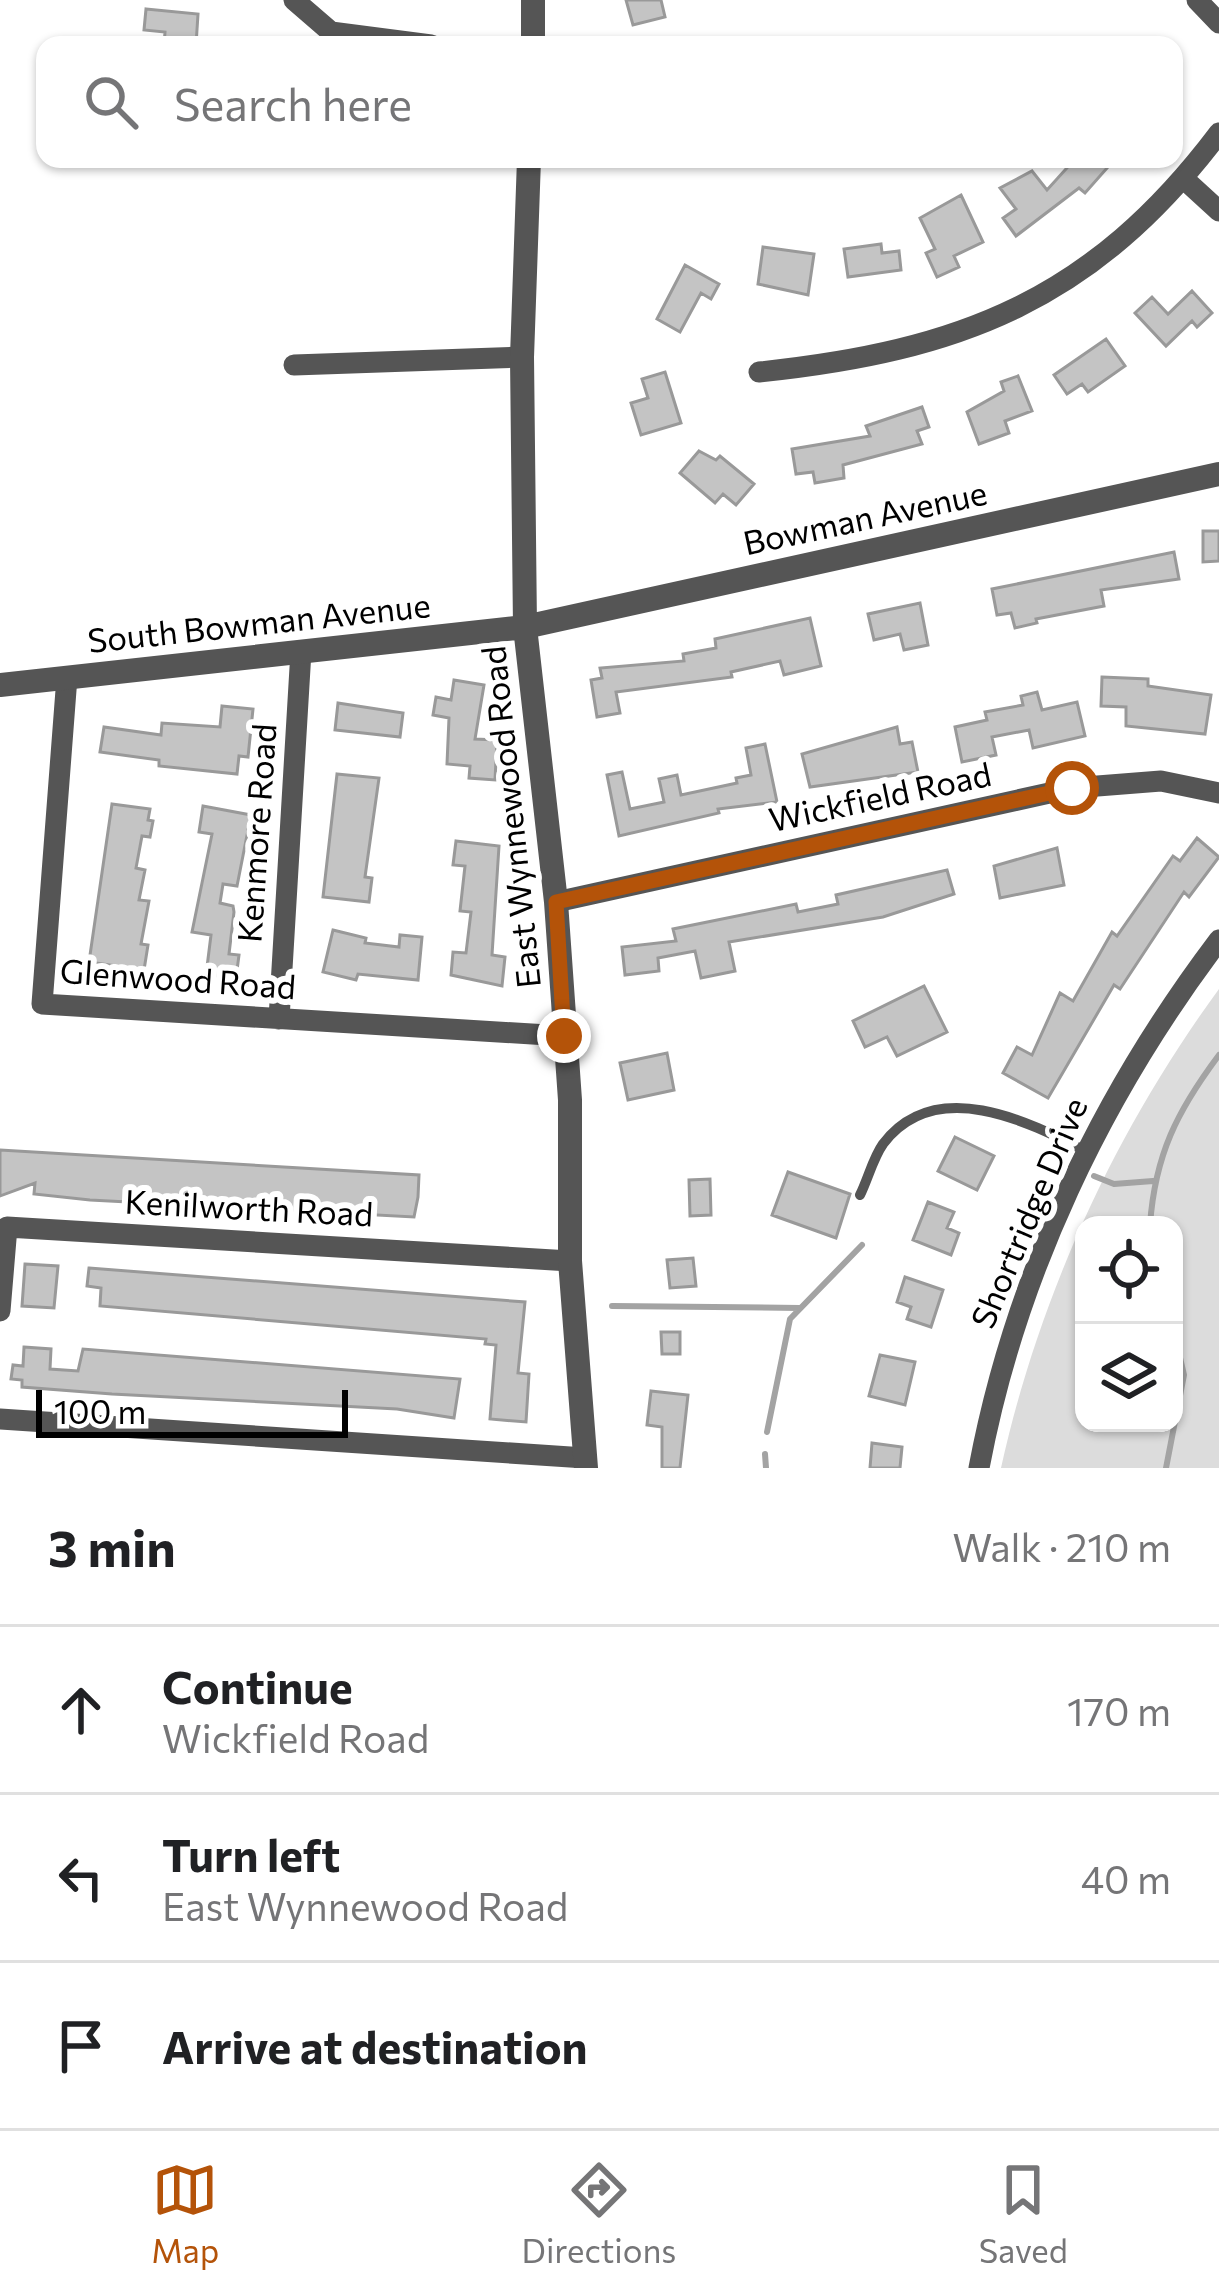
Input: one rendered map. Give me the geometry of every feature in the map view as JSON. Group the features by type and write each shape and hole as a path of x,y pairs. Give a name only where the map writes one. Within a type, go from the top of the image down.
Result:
{"street":[{"path":"293,0 331,32 362,36"},
{"path":"533,0 533,36"},
{"path":"1197,0 1219,23"},
{"path":"759,372 870,360 961,334 1071,277 1132,231 1184,179 1219,134"},
{"name":"East Wynnewood Road","path":"529,168 522,357 525,627 556,902 570,1261 586,1463"},
{"path":"1184,179 1219,211"},
{"path":"294,365 522,357"},
{"name":"Bowman Avenue","path":"525,627 1219,474"},
{"name":"South Bowman Avenue","path":"0,685 525,627"},
{"name":"Kenmore Road","path":"279,1019 301,651"},
{"name":"Glenwood Road","path":"68,677 42,1004 564,1036"},
{"name":"Wickfield Road","path":"556,902 1072,788 1161,781 1219,793"},
{"name":"Shortridge Drive","path":"980,1468 1005,1350 1087,1152 1125,1076 1219,940"},
{"name":"Kenilworth Road","path":"0,1311 7,1227 570,1261"},
{"path":"0,1419 586,1463"}],"lane":[{"path":"860,1195 883,1145 905,1124 934,1109 986,1108 1087,1152"}],"shaded area":[{"path":"1219,989 1219,1468 1001,1468 1036,1341 1075,1240 1075,1432 1183,1432 1183,1216 1085,1216 1146,1100"}],"building":[{"path":"626,0 661,0 665,17 633,25"},
{"path":"146,9 198,14 197,36 165,36 165,32 144,30"},
{"path":"1067,168 1107,168 1085,193 1079,188 1016,236 1003,218 1016,209 1000,188 1032,171 1047,190"},
{"path":"961,195 983,242 954,256 959,267 937,277 926,253 935,249 920,218"},
{"path":"881,244 882,253 899,251 901,270 848,277 844,249"},
{"path":"763,247 814,254 808,295 758,284"},
{"path":"685,265 719,284 711,299 701,293 680,332 657,319"},
{"path":"1192,291 1212,313 1197,327 1192,321 1166,346 1135,313 1152,297 1168,314"},
{"path":"1106,339 1125,366 1088,392 1082,384 1067,394 1054,375"},
{"path":"665,372 681,423 641,435 631,403 648,398 642,379"},
{"path":"1018,376 1032,411 1005,421 1009,433 979,444 967,412 1004,391 1001,382"},
{"path":"922,407 929,427 917,431 922,444 843,465 844,478 815,483 813,472 796,474 792,449 870,436 866,426"},
{"path":"699,451 716,460 720,456 754,484 736,505 723,494 715,503 680,473"},
{"path":"1203,531 1219,531 1219,561 1203,562"},
{"path":"1174,552 1179,579 1101,590 1104,606 1036,619 1037,623 1015,628 1011,613 997,615 992,589"},
{"path":"920,603 928,645 904,650 900,634 874,640 868,614"},
{"path":"810,618 821,666 784,675 780,661 731,672 732,677 616,692 620,713 597,717 591,680 602,678 600,668 684,661 683,654 716,648 715,639"},
{"path":"1102,677 1148,679 1148,686 1211,695 1205,734 1126,726 1126,707 1101,706"},
{"path":"454,680 484,685 475,739 497,740 495,780 469,778 470,766 447,764 449,718 433,715 436,697 451,700"},
{"path":"1037,692 1042,710 1077,702 1085,736 1033,748 1029,730 992,737 996,755 962,762 955,727 987,720 985,712 1023,705 1021,696"},
{"path":"338,703 403,713 400,737 335,730"},
{"path":"222,706 253,709 248,757 239,756 237,774 159,766 159,760 100,752 104,727 161,735 162,723 220,727"},
{"path":"897,727 900,744 912,742 918,772 810,787 802,754"},
{"path":"765,744 777,802 718,809 719,813 619,836 607,775 622,772 630,809 664,802 659,779 677,775 681,795 737,783 736,778 751,775 746,748"},
{"path":"337,774 379,778 365,877 372,878 369,902 323,897"},
{"path":"112,804 150,809 148,820 153,821 150,837 142,836 136,868 145,870 139,900 149,901 141,944 148,945 144,970 89,962"},
{"path":"203,806 251,815 237,886 223,884 220,903 233,906 229,954 239,955 236,978 206,975 211,935 192,932 212,834 199,832"},
{"path":"1197,838 1219,857 1189,897 1184,892 1120,989 1114,985 1048,1098 1003,1073 1017,1047 1032,1055 1060,993 1073,1001 1112,932 1117,936 1173,856 1180,861"},
{"path":"456,841 499,846 492,955 505,957 502,986 451,975 453,952 466,953 471,912 460,911 465,866 453,865"},
{"path":"1057,848 1064,885 1000,898 994,866"},
{"path":"947,870 954,894 883,917 729,942 735,971 701,978 695,951 658,958 659,971 625,975 622,947 676,941 673,929 796,904 798,912 838,904 836,895"},
{"path":"333,930 366,938 365,943 399,947 400,935 422,937 418,980 358,974 356,980 323,972"},
{"path":"924,986 947,1032 897,1056 887,1037 865,1047 853,1021"},
{"path":"667,1053 674,1090 628,1100 620,1063"},
{"path":"955,1137 994,1156 977,1190 938,1171"},
{"path":"0,1150 419,1175 418,1197 414,1217 90,1200 34,1194 35,1183 0,1196"},
{"path":"788,1172 850,1194 836,1238 772,1215"},
{"path":"710,1179 711,1215 690,1216 689,1180"},
{"path":"928,1202 954,1212 947,1228 959,1233 951,1255 913,1240"},
{"path":"693,1258 696,1286 670,1288 667,1260"},
{"path":"25,1264 58,1266 54,1308 22,1306"},
{"path":"89,1268 525,1302 518,1373 529,1374 526,1422 490,1419 496,1345 485,1344 486,1339 100,1306 101,1288 87,1286"},
{"path":"905,1277 943,1290 931,1327 907,1319 911,1307 897,1302"},
{"path":"661,1332 680,1332 680,1354 662,1354"},
{"path":"24,1347 51,1349 50,1369 78,1371 83,1349 460,1379 454,1418 397,1409 112,1394 22,1387 22,1380 11,1379 13,1365 23,1366"},
{"path":"880,1355 915,1362 905,1405 869,1396"},
{"path":"651,1391 688,1395 680,1468 662,1468 662,1427 647,1425"},
{"path":"872,1443 902,1447 900,1468 870,1468"}],"waterway":[{"path":"1151,1216 1171,1135 1219,1055"},
{"path":"1094,1176 1114,1184 1153,1181"},
{"path":"767,1432 790,1319 862,1245"},
{"path":"612,1306 800,1308"},
{"path":"1183,1371 1183,1380"},
{"path":"1166,1468 1173,1432"},
{"path":"765,1454 766,1468"}],"route":[{"path":"564,1036 556,902 1072,788"}]}
